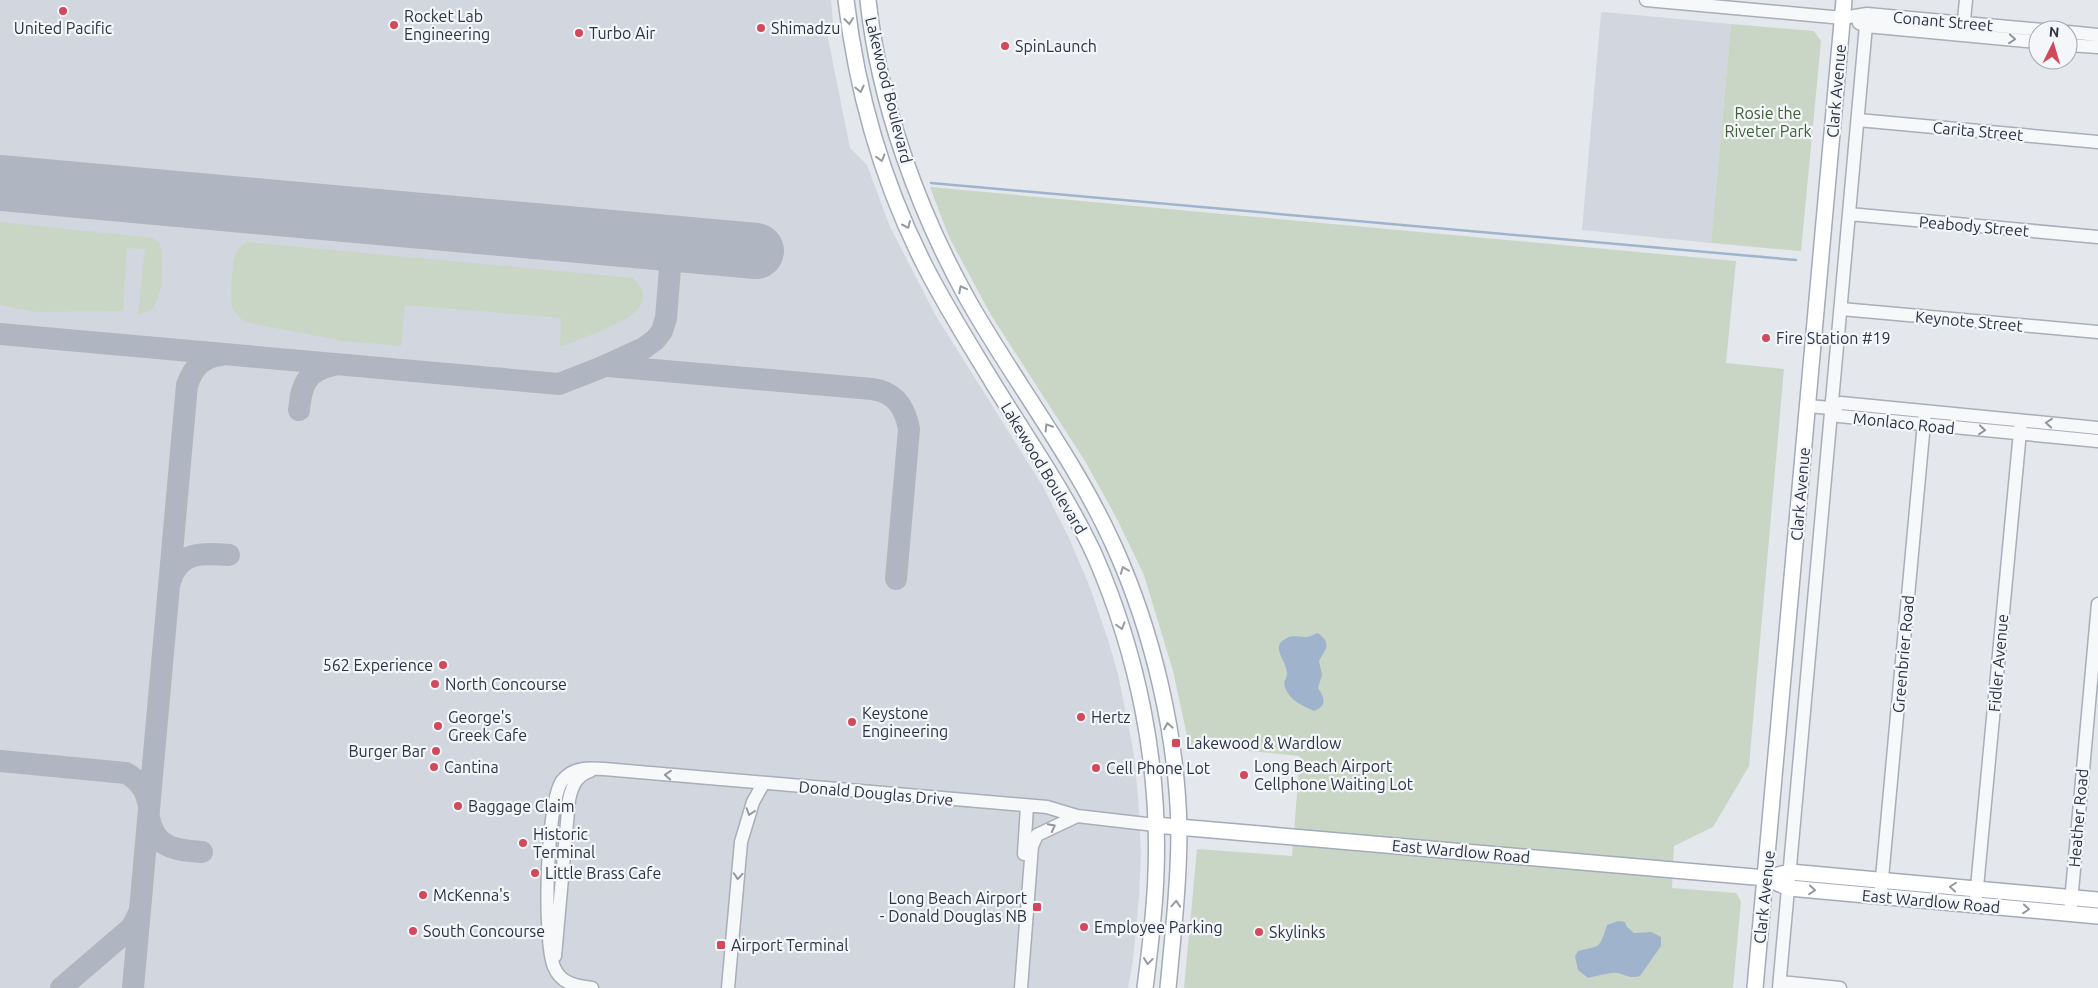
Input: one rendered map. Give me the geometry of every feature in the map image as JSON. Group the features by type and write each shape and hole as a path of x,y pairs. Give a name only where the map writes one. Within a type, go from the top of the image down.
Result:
{"main road":[{"name":"Lakewood Boulevard","path":"846,0 857,76 866,114 887,180 926,268 993,383 1072,511 1095,556 1117,614 1136,680 1148,740 1155,825 1156,871 1145,988"},
{"name":"Lakewood Boulevard","path":"868,0 875,47 889,107 910,173 946,258 969,302 1092,500 1115,548 1138,607 1158,676 1168,728 1179,826 1178,872 1168,988"},
{"name":"Clark Avenue","path":"1755,988 1844,0"},
{"path":"887,180 910,173"},
{"name":"East Wardlow Road","path":"1155,825 1766,878 1789,888 1976,905 2070,906 2098,900"},
{"name":"East Wardlow Road","path":"1766,878 1790,872 1976,890 2070,906 2098,916"}],"street":[{"name":"Conant Street","path":"1646,0 1963,29 2028,40"},
{"path":"1963,29 1966,0"},
{"name":"Clark Avenue","path":"1780,985 1867,20"},
{"name":"Conant Street","path":"1963,29 2028,30"},
{"path":"2078,33 2098,35"},
{"path":"2078,45 2098,47"},
{"name":"Carita Street","path":"1858,120 2098,142"},
{"name":"Peabody Street","path":"1849,214 2098,237"},
{"name":"Keynote Street","path":"1841,309 2098,332"},
{"name":"Monlaco Road","path":"2098,428 2020,427 1924,425 1839,416 1832,408 1841,403 1925,412 2020,427 2098,441"},
{"path":"1807,406 1832,408"},
{"name":"Greenbrier Road","path":"1881,896 1925,412"},
{"name":"Fidler Avenue","path":"1976,905 2020,427"},
{"name":"Heather Road","path":"2070,906 2098,604"},
{"name":"Donald Douglas Drive","path":"592,988 574,986 564,980 554,968 548,940 547,900 550,837 558,789 569,774 578,770 596,768 1027,806 1047,808 1077,816 1155,825"},
{"path":"728,988 742,842 753,802 763,784"},
{"path":"1027,806 1024,860 1028,878"},
{"path":"1021,988 1028,878 1032,846 1037,835 1077,816"},
{"path":"1780,985 1840,988"}],"shaded area":[{"path":"0,0 831,0 833,23 827,33 850,148 867,165 890,227 936,316 1042,485 1069,538 1091,590 1108,640 1118,674 1133,749 1138,795 1141,853 1139,896 1133,960 1128,988 0,988"},
{"path":"1601,13 1731,24 1711,243 1582,230"}],"green space":[{"name":"Rosie the Riveter Park","path":"1731,24 1814,31 1821,41 1801,251 1711,243"},
{"path":"930,187 1736,261 1726,363 1784,369 1749,766 1713,827 1674,846 1672,888 1736,893 1741,901 1733,988 1184,988 1197,849 1292,856 1300,756 1189,745 1173,671 1144,575 1117,519 1085,461 991,315 949,237"},
{"path":"0,222 153,238 160,243 162,261 161,287 156,303 151,311 138,314 145,249 127,248 123,311 36,312 0,305"},
{"path":"246,242 633,278 643,291 643,298 641,305 631,315 601,331 560,347 561,318 405,305 401,346 343,341 244,322 232,306 231,286 235,255"}],"water":[{"path":"1318,633 1326,643 1319,661 1322,675 1318,688 1324,701 1321,707 1314,711 1295,701 1285,688 1284,682 1287,676 1279,647 1281,642 1287,638 1296,636 1308,637"},
{"path":"1618,921 1625,922 1627,927 1634,933 1651,932 1661,937 1661,946 1640,976 1632,977 1616,973 1588,978 1578,970 1575,956 1578,951 1598,945 1601,942 1607,925"}],"waterway":[{"path":"931,183 1796,260"}],"taxiway":[{"path":"0,334 559,384 644,348 655,340 662,331 666,318 672,244"},
{"path":"133,988 187,385 192,373 199,364 209,358 221,355"},
{"path":"299,410 307,380 317,371 334,365"},
{"path":"608,366 872,389 887,393 893,397 902,407 909,429 896,579"},
{"path":"170,582 179,564 185,559 201,554 229,555"},
{"path":"0,761 126,773 142,786 149,806"},
{"path":"149,817 156,835 167,845 183,850 202,852"},
{"path":"61,988 132,927 139,913"}],"runway":[{"path":"0,183 756,251"}],"place":[{"name":"United Pacific","path":"63,11"},
{"name":"Rocket Lab Engineering","path":"394,25"},
{"name":"Shimadzu","path":"761,28"},
{"name":"Turbo Air","path":"579,33"},
{"name":"SpinLaunch","path":"1005,46"},
{"name":"Fire Station #19","path":"1766,338"},
{"name":"562 Experience","path":"443,665"},
{"name":"North Concourse","path":"435,684"},
{"name":"Hertz","path":"1081,717"},
{"name":"Keystone Engineering","path":"852,722"},
{"name":"George's Greek Cafe","path":"438,726"},
{"name":"Lakewood & Wardlow","path":"1176,743"},
{"name":"Burger Bar","path":"436,751"},
{"name":"Cantina","path":"434,767"},
{"name":"Cell Phone Lot","path":"1096,768"},
{"name":"Long Beach Airport Cellphone Waiting Lot","path":"1244,775"},
{"name":"Baggage Claim","path":"458,806"},
{"name":"Historic Terminal","path":"523,843"},
{"name":"Little Brass Cafe","path":"535,873"},
{"name":"McKenna's","path":"423,895"},
{"name":"Long Beach Airport - Donald Douglas NB","path":"1037,907"},
{"name":"Employee Parking","path":"1084,927"},
{"name":"South Concourse","path":"413,931"},
{"name":"Skylinks","path":"1259,932"},
{"name":"Airport Terminal","path":"721,945"}]}
